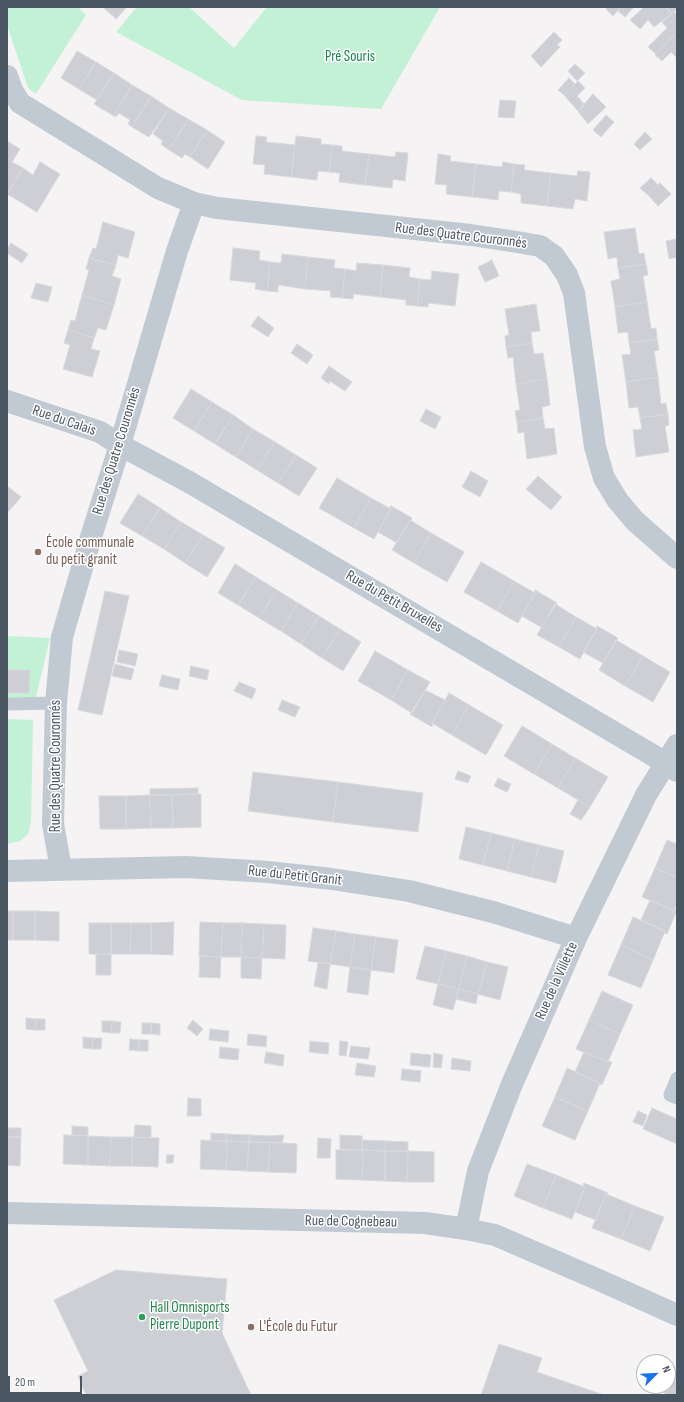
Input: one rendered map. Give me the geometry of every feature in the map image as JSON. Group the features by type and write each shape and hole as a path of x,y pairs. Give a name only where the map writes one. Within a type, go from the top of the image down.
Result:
{"street":[{"name":"Rue des Quatre Couronnés","path":"7,76 12,90 20,103 158,188 194,203 217,208 471,235 540,246 554,256 567,275 574,293 595,447 604,478 618,501 635,521 677,558"},
{"name":"Rue des Quatre Couronnés","path":"61,869 53,824 56,703 62,637 177,251 194,203"},
{"name":"Rue du Calais","path":"7,401 100,432 120,445"},
{"name":"Rue du Petit Bruxelles","path":"120,445 189,482 673,759"},
{"name":"Rue de la Villette","path":"466,1229 478,1171 512,1084 576,938 646,795 673,759"},
{"name":"Rue du Petit Granit","path":"7,871 186,867 268,872 332,879 409,891 493,912 576,938"},
{"name":"Rue de Cognebeau","path":"7,1213 425,1223 466,1229 495,1235 677,1315"}],"lane":[{"path":"7,704 56,703"},
{"path":"677,1078 670,1095 677,1098"}],"green space":[{"path":"7,7 78,7 86,15 36,94 28,88 7,25"},
{"name":"Pré Souris","path":"137,7 189,7 234,48 267,7 440,7 381,109 242,100 116,32"},
{"path":"7,636 50,638 36,697 7,697"},
{"path":"7,719 33,720 31,823 28,834 20,841 7,844"}],"building":[{"path":"103,7 127,7 116,19"},
{"path":"608,7 621,7 613,16 606,9"},
{"path":"621,7 634,7 625,17 618,11"},
{"path":"644,7 666,7 671,14 654,27 648,20 640,29 630,20"},
{"path":"666,7 677,7 677,9 672,14"},
{"path":"674,12 677,16 677,32 656,54 648,47 667,28 662,22"},
{"path":"554,32 562,40 557,45 560,47 541,67 531,56"},
{"path":"677,32 677,58 671,52 662,61 655,55"},
{"path":"77,51 96,62 79,89 61,78"},
{"path":"96,62 114,73 97,100 79,89"},
{"path":"575,64 585,73 577,81 568,71"},
{"path":"114,73 132,85 114,116 94,104"},
{"path":"569,78 575,84 564,95 558,90"},
{"path":"578,81 585,88 577,96 585,105 578,111 564,95"},
{"path":"132,85 151,96 132,127 128,124 130,120 119,113 116,117 114,116"},
{"path":"593,94 606,107 588,124 578,111"},
{"path":"151,96 169,108 149,137 132,127"},
{"path":"500,100 516,101 514,118 498,117"},
{"path":"169,108 188,119 169,150 161,144 163,141 153,134"},
{"path":"606,115 614,122 601,137 593,130"},
{"path":"188,119 207,130 190,157 185,154 182,158 169,150"},
{"path":"207,130 225,142 208,169 190,157"},
{"path":"645,132 652,139 640,150 634,144"},
{"path":"256,136 267,137 266,142 295,145 291,177 264,174 265,165 253,164"},
{"path":"296,136 321,139 321,144 332,145 329,172 318,171 317,180 291,177"},
{"path":"7,141 20,149 12,162 23,168 7,194"},
{"path":"332,145 342,146 342,151 369,154 365,185 339,182 340,173 329,172"},
{"path":"396,152 408,153 405,181 393,179 392,188 365,185 369,154 395,157"},
{"path":"438,154 451,156 450,161 476,164 472,197 446,194 447,185 435,184"},
{"path":"40,162 60,174 37,212 7,194 23,168 33,175"},
{"path":"503,162 514,164 511,192 499,191 498,200 472,197 476,164 502,167"},
{"path":"514,164 525,165 524,170 551,173 547,206 521,203 521,194 511,192"},
{"path":"578,171 590,172 587,201 575,199 573,209 547,206 551,173 577,176"},
{"path":"651,178 658,185 648,195 640,188"},
{"path":"660,183 671,194 658,206 648,195"},
{"path":"103,222 135,232 128,258 118,255 116,265 89,258 93,248 96,249"},
{"path":"635,228 639,254 644,253 646,264 618,268 617,257 608,259 604,232"},
{"path":"677,239 677,257 669,259 666,241"},
{"path":"11,243 28,254 22,263 7,253 7,249"},
{"path":"233,248 260,251 259,260 270,262 267,291 255,289 256,283 230,280"},
{"path":"282,254 308,257 305,289 278,285 278,292 267,291 270,262 281,263"},
{"path":"308,257 335,260 334,268 345,269 342,298 330,297 331,291 305,289"},
{"path":"89,258 116,265 112,276 121,279 114,305 82,295 89,270 86,269"},
{"path":"492,260 499,276 485,282 478,267"},
{"path":"357,263 383,265 380,297 353,294 353,299 342,298 345,269 356,271"},
{"path":"646,264 648,275 643,276 647,302 615,307 611,281 620,279 618,268"},
{"path":"383,265 410,268 409,277 420,279 417,306 406,305 406,300 380,297"},
{"path":"432,271 459,274 455,306 428,303 428,307 417,306 420,279 431,280"},
{"path":"36,283 52,287 48,302 31,298"},
{"path":"82,295 114,305 106,330 98,328 94,338 68,330 71,320 75,321"},
{"path":"647,302 651,329 656,328 657,339 629,343 628,332 618,333 615,307"},
{"path":"536,304 540,331 531,332 532,343 506,347 505,336 509,335 505,309"},
{"path":"258,316 274,328 268,337 251,326"},
{"path":"68,330 94,338 91,349 100,351 92,377 63,369 70,345 64,343"},
{"path":"657,339 659,350 654,351 658,377 626,382 622,355 631,354 629,343"},
{"path":"532,343 534,354 543,353 547,379 516,384 513,357 508,358 506,347"},
{"path":"297,344 313,355 307,364 291,353"},
{"path":"329,366 352,382 345,391 330,381 329,384 321,378"},
{"path":"658,377 661,404 666,403 668,414 640,418 638,407 629,408 626,382"},
{"path":"547,379 550,405 542,407 543,418 517,422 515,411 520,410 516,384"},
{"path":"191,389 212,402 194,431 173,418"},
{"path":"212,402 233,415 215,444 194,431"},
{"path":"426,409 441,417 435,429 420,421"},
{"path":"668,414 669,425 665,426 669,452 636,457 633,430 642,429 640,418"},
{"path":"233,415 253,429 236,457 215,444"},
{"path":"543,418 545,429 554,428 557,454 527,459 524,432 518,433 517,422"},
{"path":"253,429 275,442 257,470 236,457"},
{"path":"275,442 296,455 278,483 257,470"},
{"path":"296,455 317,468 299,496 278,483"},
{"path":"471,471 488,481 480,497 462,487"},
{"path":"538,476 562,497 551,510 526,489"},
{"path":"337,478 371,498 354,528 319,508"},
{"path":"7,486 21,497 7,513"},
{"path":"138,494 160,508 142,536 120,523"},
{"path":"371,498 391,509 374,539 354,528"},
{"path":"391,506 412,518 397,543 378,532 391,509 389,508"},
{"path":"160,508 181,522 164,549 142,536"},
{"path":"410,520 431,533 414,563 392,550"},
{"path":"181,522 203,535 185,563 164,549"},
{"path":"431,533 464,552 447,582 414,563"},
{"path":"203,535 225,548 207,577 185,563"},
{"path":"481,562 514,581 497,611 464,592"},
{"path":"235,564 256,577 238,605 218,593"},
{"path":"256,577 277,590 259,618 238,605"},
{"path":"514,581 535,593 518,623 497,611"},
{"path":"277,590 298,603 281,631 259,618"},
{"path":"535,590 557,603 541,627 522,616 535,593"},
{"path":"105,591 129,596 102,715 78,710"},
{"path":"298,603 319,616 301,644 281,631"},
{"path":"555,604 576,617 559,647 537,635"},
{"path":"319,616 340,629 322,658 301,644"},
{"path":"576,617 597,629 580,659 559,647"},
{"path":"597,626 618,638 603,663 583,652 597,629"},
{"path":"340,629 361,642 343,671 322,658"},
{"path":"616,640 643,656 625,686 599,670"},
{"path":"119,650 138,654 135,666 117,662"},
{"path":"375,651 408,670 391,700 358,681"},
{"path":"643,656 670,672 653,702 625,686"},
{"path":"115,664 134,669 131,680 112,676"},
{"path":"191,666 209,670 207,680 189,676"},
{"path":"7,670 30,670 29,693 7,693"},
{"path":"408,670 430,682 412,713 391,700"},
{"path":"162,675 180,679 178,690 159,686"},
{"path":"239,682 256,689 252,699 234,691"},
{"path":"425,690 445,700 432,723 432,727 410,714"},
{"path":"449,693 469,705 452,735 432,723"},
{"path":"282,700 300,707 295,717 278,710"},
{"path":"469,705 503,725 486,755 452,735"},
{"path":"522,726 552,744 534,774 504,756"},
{"path":"552,744 575,758 558,788 534,774"},
{"path":"575,758 608,777 590,807 558,788"},
{"path":"458,771 471,776 468,783 455,779"},
{"path":"253,772 338,782 333,822 248,811"},
{"path":"498,778 511,784 507,792 494,786"},
{"path":"338,782 423,793 418,832 333,822"},
{"path":"198,788 198,794 150,795 150,789"},
{"path":"201,794 201,827 173,828 172,795"},
{"path":"150,795 172,795 173,828 151,828"},
{"path":"150,795 151,828 126,829 126,796"},
{"path":"99,796 126,796 126,829 100,829"},
{"path":"578,800 590,807 581,820 570,814"},
{"path":"466,827 491,833 483,865 459,859"},
{"path":"491,833 515,839 507,871 483,865"},
{"path":"515,839 539,845 531,877 507,871"},
{"path":"667,840 677,844 677,878 655,868"},
{"path":"539,845 564,851 556,883 531,877"},
{"path":"655,868 677,878 677,903 674,911 642,897"},
{"path":"650,900 674,911 675,909 677,910 667,934 664,933 665,931 641,920"},
{"path":"7,911 13,911 13,940 7,940"},
{"path":"13,911 35,911 35,940 13,940"},
{"path":"35,911 59,912 59,941 35,940"},
{"path":"633,917 665,931 653,960 621,945"},
{"path":"174,922 173,955 151,954 151,923"},
{"path":"200,922 223,923 221,957 199,956"},
{"path":"89,923 111,923 111,954 89,954"},
{"path":"111,923 131,923 130,954 111,954"},
{"path":"131,923 151,923 151,954 130,954"},
{"path":"223,923 242,923 241,957 221,957"},
{"path":"242,923 264,924 262,958 241,957"},
{"path":"264,924 286,925 285,959 262,958"},
{"path":"313,928 336,931 330,964 308,961"},
{"path":"336,931 355,934 350,967 330,964"},
{"path":"355,934 376,937 371,970 350,967"},
{"path":"376,937 398,940 394,973 371,970"},
{"path":"621,945 653,960 641,988 608,975"},
{"path":"425,946 446,951 438,984 416,979"},
{"path":"446,951 467,956 459,989 438,984"},
{"path":"96,954 111,954 111,975 96,975"},
{"path":"200,956 221,957 220,978 199,977"},
{"path":"467,956 487,962 478,994 459,989"},
{"path":"241,957 262,958 261,979 241,978"},
{"path":"487,962 508,967 500,1000 478,994"},
{"path":"318,963 330,964 327,989 314,986"},
{"path":"350,967 371,970 368,995 347,992"},
{"path":"438,984 459,989 453,1010 433,1005"},
{"path":"459,989 478,994 476,1004 456,999"},
{"path":"602,991 633,1005 620,1034 589,1020"},
{"path":"26,1018 36,1019 35,1030 26,1029"},
{"path":"36,1019 45,1019 45,1030 35,1030"},
{"path":"193,1020 203,1029 197,1036 187,1028"},
{"path":"589,1020 620,1034 608,1062 576,1049"},
{"path":"102,1021 112,1021 111,1033 102,1032"},
{"path":"112,1021 121,1022 120,1033 111,1033"},
{"path":"142,1023 151,1023 151,1034 142,1034"},
{"path":"151,1023 160,1024 160,1035 151,1034"},
{"path":"210,1029 229,1031 228,1042 209,1040"},
{"path":"248,1034 267,1036 266,1047 247,1045"},
{"path":"83,1037 93,1038 92,1049 83,1048"},
{"path":"93,1038 102,1038 101,1049 92,1049"},
{"path":"130,1039 139,1040 139,1051 129,1050"},
{"path":"139,1040 148,1040 148,1051 139,1051"},
{"path":"310,1041 329,1043 328,1054 309,1052"},
{"path":"340,1041 348,1042 346,1056 339,1055"},
{"path":"351,1046 370,1048 368,1059 349,1057"},
{"path":"220,1047 239,1049 238,1060 219,1058"},
{"path":"266,1052 284,1055 283,1066 264,1063"},
{"path":"584,1052 608,1062 612,1062 602,1085 575,1072"},
{"path":"411,1053 431,1055 430,1067 410,1065"},
{"path":"434,1053 443,1055 441,1068 433,1067"},
{"path":"452,1058 471,1061 470,1071 451,1069"},
{"path":"357,1063 376,1066 374,1077 355,1075"},
{"path":"567,1068 600,1083 588,1111 555,1097"},
{"path":"402,1069 421,1071 420,1082 401,1080"},
{"path":"555,1097 588,1111 575,1140 542,1126"},
{"path":"188,1098 201,1099 201,1116 187,1116"},
{"path":"652,1108 677,1119 677,1144 643,1129"},
{"path":"638,1111 647,1115 643,1126 633,1122"},
{"path":"135,1125 151,1126 151,1138 134,1137"},
{"path":"72,1126 88,1127 88,1136 72,1135"},
{"path":"7,1128 21,1128 21,1137 7,1137"},
{"path":"211,1133 226,1134 226,1141 211,1141"},
{"path":"226,1134 249,1135 249,1142 226,1141"},
{"path":"64,1135 88,1136 88,1165 63,1164"},
{"path":"249,1135 284,1135 282,1143 249,1142"},
{"path":"340,1135 362,1136 362,1150 340,1149"},
{"path":"88,1136 111,1137 110,1166 88,1165"},
{"path":"7,1137 21,1137 20,1166 7,1165"},
{"path":"111,1137 132,1137 132,1166 110,1166"},
{"path":"132,1137 159,1138 158,1167 132,1166"},
{"path":"318,1138 331,1139 330,1158 317,1158"},
{"path":"201,1140 227,1141 226,1170 200,1169"},
{"path":"362,1140 386,1141 385,1151 362,1150"},
{"path":"227,1141 249,1142 247,1171 226,1170"},
{"path":"386,1141 408,1142 408,1151 385,1151"},
{"path":"249,1142 270,1142 268,1172 247,1171"},
{"path":"270,1142 297,1144 296,1173 268,1172"},
{"path":"336,1150 363,1150 362,1180 336,1179"},
{"path":"363,1150 385,1151 385,1181 362,1180"},
{"path":"385,1151 408,1151 407,1182 385,1181"},
{"path":"408,1151 434,1152 434,1182 407,1182"},
{"path":"167,1155 174,1155 173,1163 166,1163"},
{"path":"527,1164 556,1175 543,1208 514,1196"},
{"path":"556,1175 585,1187 572,1219 543,1208"},
{"path":"584,1183 608,1193 607,1195 606,1194 596,1220 575,1212 585,1187 583,1186"},
{"path":"606,1194 635,1206 621,1239 592,1228"},
{"path":"635,1206 664,1217 650,1251 621,1239"},
{"name":"Hall Omnisports Pierre Dupont","path":"116,1270 227,1279 222,1333 251,1395 86,1395 78,1376 88,1371 54,1300"},
{"path":"499,1344 542,1358 537,1372 604,1395 481,1395"},
{"path":"677,1373 677,1395 666,1394 676,1394"}],"place":[{"name":"École communale du petit granit","path":"38,552"},
{"name":"Hall Omnisports Pierre Dupont","path":"142,1317"},
{"name":"L'École du Futur","path":"251,1327"}]}
